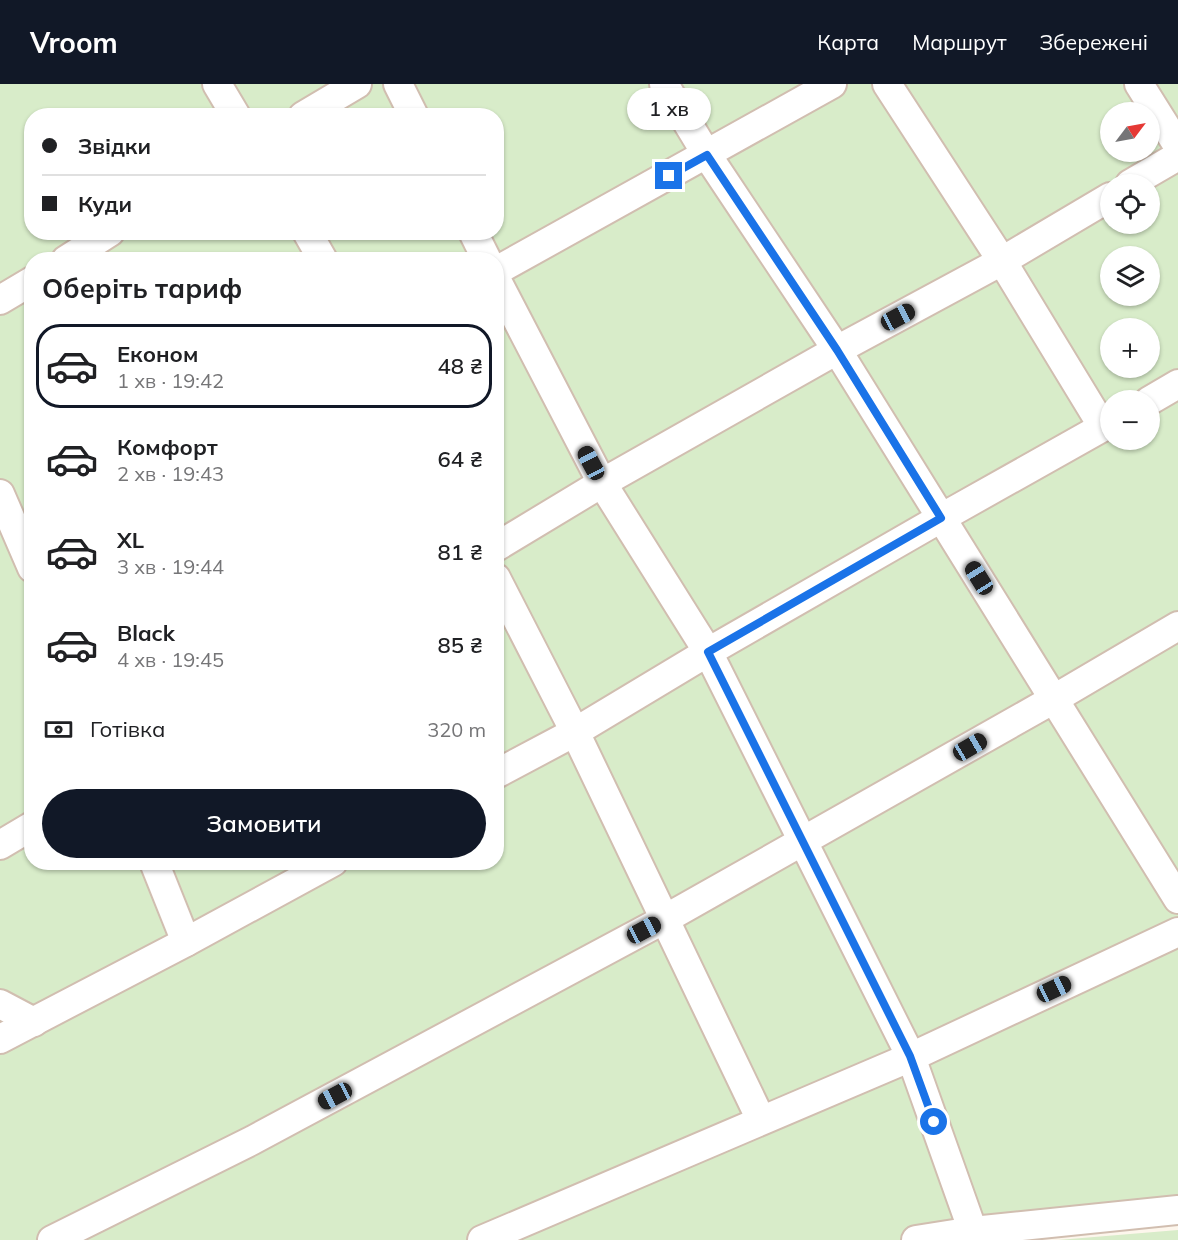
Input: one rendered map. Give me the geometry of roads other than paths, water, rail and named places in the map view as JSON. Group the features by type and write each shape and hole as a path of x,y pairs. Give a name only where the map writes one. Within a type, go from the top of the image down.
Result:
{"lane":[{"path":"217,84 231,108"},
{"path":"316,108 357,84"},
{"path":"398,84 410,108"},
{"path":"664,84 707,155 837,350 1178,899"},
{"path":"504,267 832,84"},
{"path":"887,84 1100,416"},
{"path":"1138,84 1178,146"},
{"path":"1147,174 1178,156"},
{"path":"504,542 602,483 837,350 1002,261 1100,203"},
{"path":"79,252 97,240"},
{"path":"0,300 24,286"},
{"path":"504,294 602,483 708,652 803,841 910,1056 975,1236"},
{"path":"1160,395 1178,384"},
{"path":"504,770 575,732 708,652 1100,428"},
{"path":"0,494 24,551"},
{"path":"504,594 575,732 761,1120"},
{"path":"51,1240 253,1140 664,919 1054,699 1178,626"},
{"path":"0,845 24,831"},
{"path":"157,870 186,942"},
{"path":"0,1039 318,870"},
{"path":"482,1240 910,1056 1178,932"},
{"path":"0,1004 34,1022"},
{"path":"916,1240 975,1236 1178,1210"}]}
